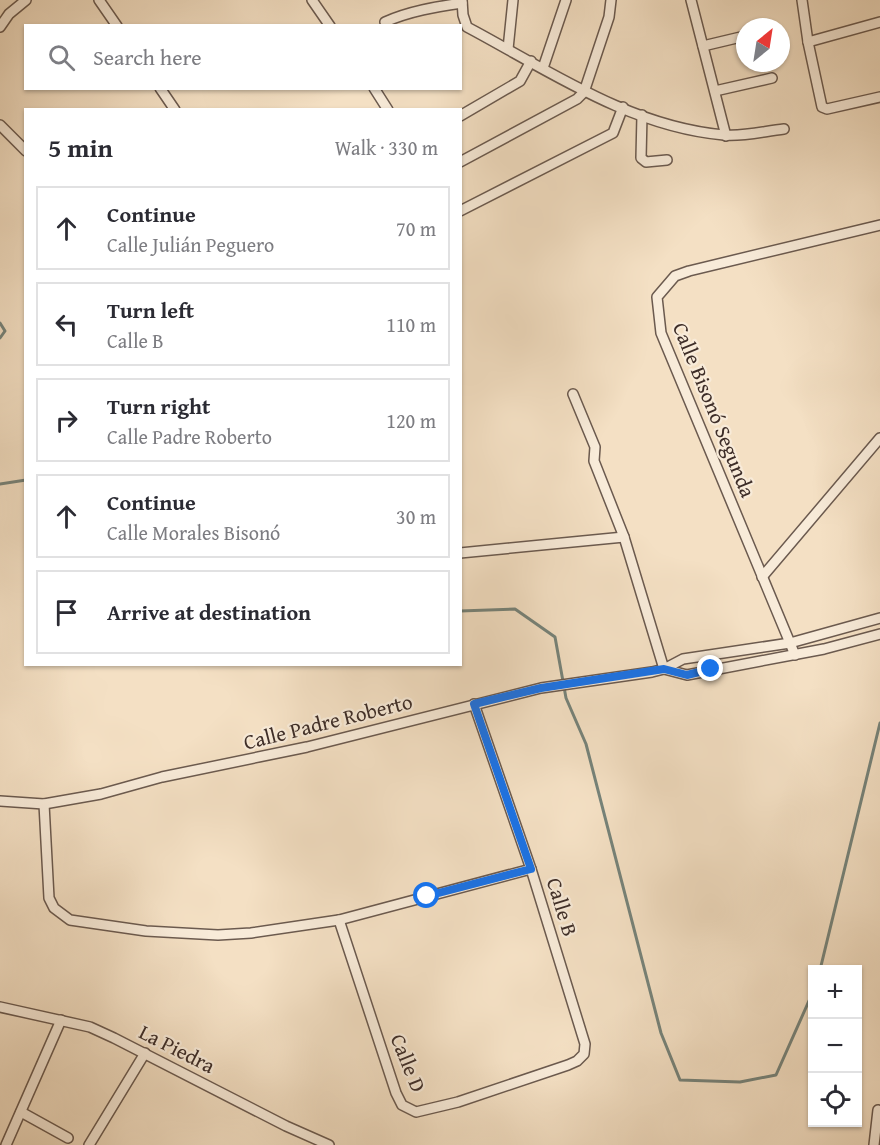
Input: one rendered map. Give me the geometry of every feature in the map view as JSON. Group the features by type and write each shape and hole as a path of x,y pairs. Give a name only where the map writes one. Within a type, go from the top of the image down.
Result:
{"street":[{"path":"0,27 9,14 26,0"},
{"path":"99,0 116,24"},
{"path":"508,49 513,0"},
{"path":"543,68 566,0"},
{"path":"462,161 577,99 584,92 609,17 611,0"},
{"path":"802,0 808,42 824,109 880,97"},
{"path":"315,1 329,24"},
{"path":"386,22 423,9 462,1 464,29 531,61 584,92 669,126 726,136 784,129"},
{"path":"694,1 726,136"},
{"path":"808,42 880,22"},
{"path":"703,46 736,38"},
{"path":"462,116 520,81 531,61"},
{"path":"715,91 772,78"},
{"path":"161,90 174,108"},
{"path":"375,90 387,108"},
{"path":"462,210 613,133 623,107"},
{"path":"642,115 641,158 646,162 667,160"},
{"path":"0,125 24,149"},
{"name":"Calle Bisonó Segunda","path":"795,655 661,333 657,297 675,276 689,271 880,225"},
{"path":"573,394 595,447 594,461 624,537 664,669"},
{"path":"762,577 880,438"},
{"path":"462,553 624,537"},
{"path":"664,669 683,658 790,643 880,618"},
{"path":"664,669 687,675 824,650 880,634"},
{"name":"Calle Padre Roberto","path":"0,801 44,804 101,794 162,777 307,747 541,688 664,669"},
{"name":"Calle B","path":"474,704 531,869 585,1044 584,1054"},
{"path":"44,804 49,898 54,908 70,920 146,931 218,935 251,933 339,920 531,869"},
{"name":"Calle D","path":"339,920 396,1094 402,1105 416,1112 458,1102 568,1065 577,1061 584,1054"},
{"name":"La Piedra","path":"0,1007 90,1028 145,1053 324,1144"},
{"path":"6,1145 61,1020"},
{"path":"89,1145 145,1053"},
{"path":"874,1145 878,1110"},
{"path":"21,1112 68,1138"}],"waterway":[{"path":"0,323 5,331 0,338"},
{"path":"0,484 24,480"},
{"path":"462,611 515,609 555,637 566,698 586,744 661,1033 680,1080 740,1082 776,1075 808,1003"},
{"path":"821,965 880,723"}],"route":[{"path":"427,896 531,869 474,704 541,688 664,669 687,675 711,669"}]}
